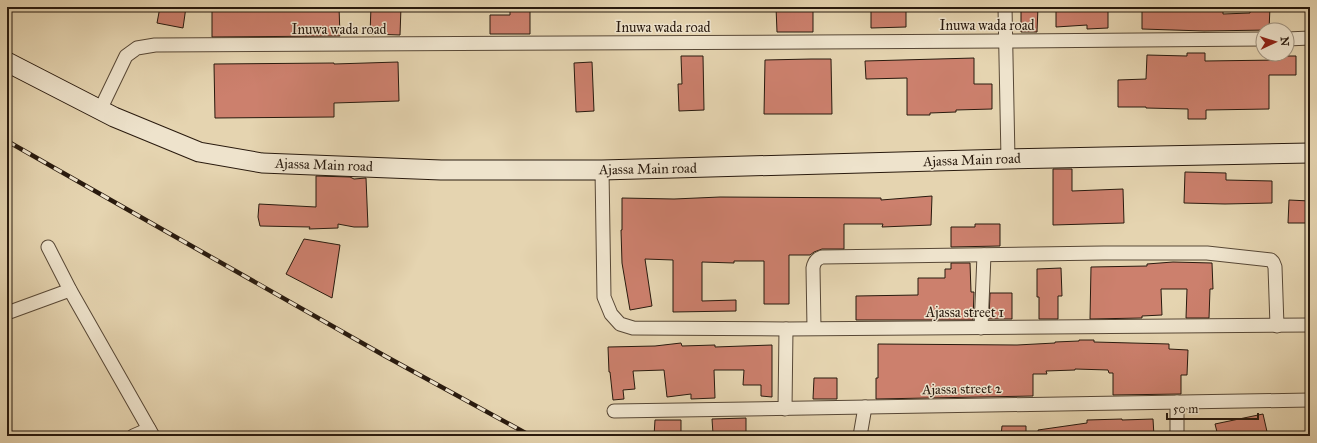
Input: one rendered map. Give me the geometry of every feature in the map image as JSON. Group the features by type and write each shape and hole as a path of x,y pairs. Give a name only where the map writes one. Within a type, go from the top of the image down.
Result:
{"street":[{"path":"1005,7 1008,159"},
{"path":"1295,39 1310,38"},
{"name":"Inuwa wada road","path":"100,110 126,56 137,48 155,45 1006,42 1255,39"},
{"name":"Ajassa Main road","path":"7,62 114,117 199,152 262,163 441,170 602,170 1008,159 1310,153"},
{"name":"Ajassa street 1","path":"602,170 604,297 611,314 620,324 633,328 786,329 1310,325"},
{"path":"48,247 70,290 151,433 133,436"},
{"path":"814,328 812,268 814,262 818,258 822,257 1207,253 1270,260 1273,262 1275,267 1277,326"},
{"path":"981,328 984,255"},
{"path":"7,313 70,290"},
{"path":"786,329 786,409"},
{"name":"Ajassa street 2","path":"614,412 1310,400"},
{"path":"1177,402 1177,436"},
{"path":"860,436 865,407"}],"building":[{"path":"160,7 186,7 183,28 157,23"},
{"path":"212,7 339,7 340,36 212,37"},
{"path":"371,7 401,7 400,35 370,34"},
{"path":"510,7 530,7 530,34 490,34 490,15 510,15"},
{"path":"776,7 813,7 813,32 777,32"},
{"path":"871,7 906,7 906,27 871,28"},
{"path":"1021,7 1038,7 1037,32 1021,32"},
{"path":"1056,7 1108,7 1108,28 1087,29 1087,25 1056,27"},
{"path":"1142,7 1223,7 1223,14 1250,13 1250,7 1270,7 1269,22 1255,22 1255,30 1204,31 1142,29"},
{"path":"1187,53 1205,53 1205,61 1255,60 1255,62 1295,62 1296,56 1296,75 1269,75 1269,109 1206,110 1206,119 1188,119 1188,109 1118,107 1118,80 1146,79 1147,55 1187,56"},
{"path":"681,56 703,56 704,110 679,111 678,84 682,84"},
{"path":"974,58 974,84 992,84 992,109 956,110 956,112 930,113 930,115 907,115 907,78 866,79 865,61"},
{"path":"831,59 832,114 764,114 765,60"},
{"path":"398,62 399,101 334,103 334,117 215,118 214,64 334,64"},
{"path":"592,62 594,111 576,112 574,63"},
{"path":"1053,169 1072,169 1072,191 1123,189 1124,223 1053,225"},
{"path":"1185,172 1226,173 1226,180 1272,181 1272,203 1184,203"},
{"path":"316,176 350,177 354,179 366,178 368,227 354,227 338,224 338,228 309,229 310,227 260,226 258,217 259,204 316,207"},
{"path":"932,196 931,225 882,227 883,224 844,224 844,249 822,249 810,255 789,255 789,304 764,304 764,261 734,261 734,263 702,262 702,301 736,300 736,311 673,312 673,260 645,259 652,306 630,310 622,263 622,198 881,198 881,200"},
{"path":"1289,200 1310,201 1310,223 1288,223"},
{"path":"975,224 1000,224 1000,246 951,247 951,227 975,227"},
{"path":"304,239 340,245 332,298 286,274"},
{"path":"1173,262 1212,263 1213,289 1210,289 1209,318 1186,318 1187,289 1161,289 1162,315 1142,316 1142,318 1090,319 1091,267 1147,266 1147,264"},
{"path":"951,263 970,263 971,292 974,292 973,320 856,320 856,296 918,295 918,278 945,278 945,269 951,269"},
{"path":"1061,268 1062,296 1058,296 1058,319 1039,319 1037,269"},
{"path":"990,293 1012,293 1012,319 989,319"},
{"path":"1094,340 1094,342 1169,344 1169,349 1188,350 1187,375 1181,375 1181,394 1113,395 1113,373 1109,373 1108,370 1075,369 1046,371 1047,374 1033,374 1033,396 876,399 876,378 878,378 878,344 1017,345"},
{"path":"681,343 682,346 715,345 715,347 772,345 772,397 761,396 761,385 743,385 744,370 714,370 715,398 691,399 691,394 667,397 664,370 633,371 635,389 623,390 624,399 613,400 609,372 608,347 655,346"},
{"path":"814,378 837,378 837,399 813,399"},
{"path":"1263,414 1268,436 1218,436 1215,424"},
{"path":"746,418 746,436 716,436 716,434 713,434 712,419"},
{"path":"1153,419 1154,436 1039,436 1038,430 1087,423 1087,420"},
{"path":"655,420 681,420 681,436 654,436"},
{"path":"1002,426 1026,426 1026,436 1001,436"}],"railway":[{"path":"7,141 385,356 531,436"}]}
